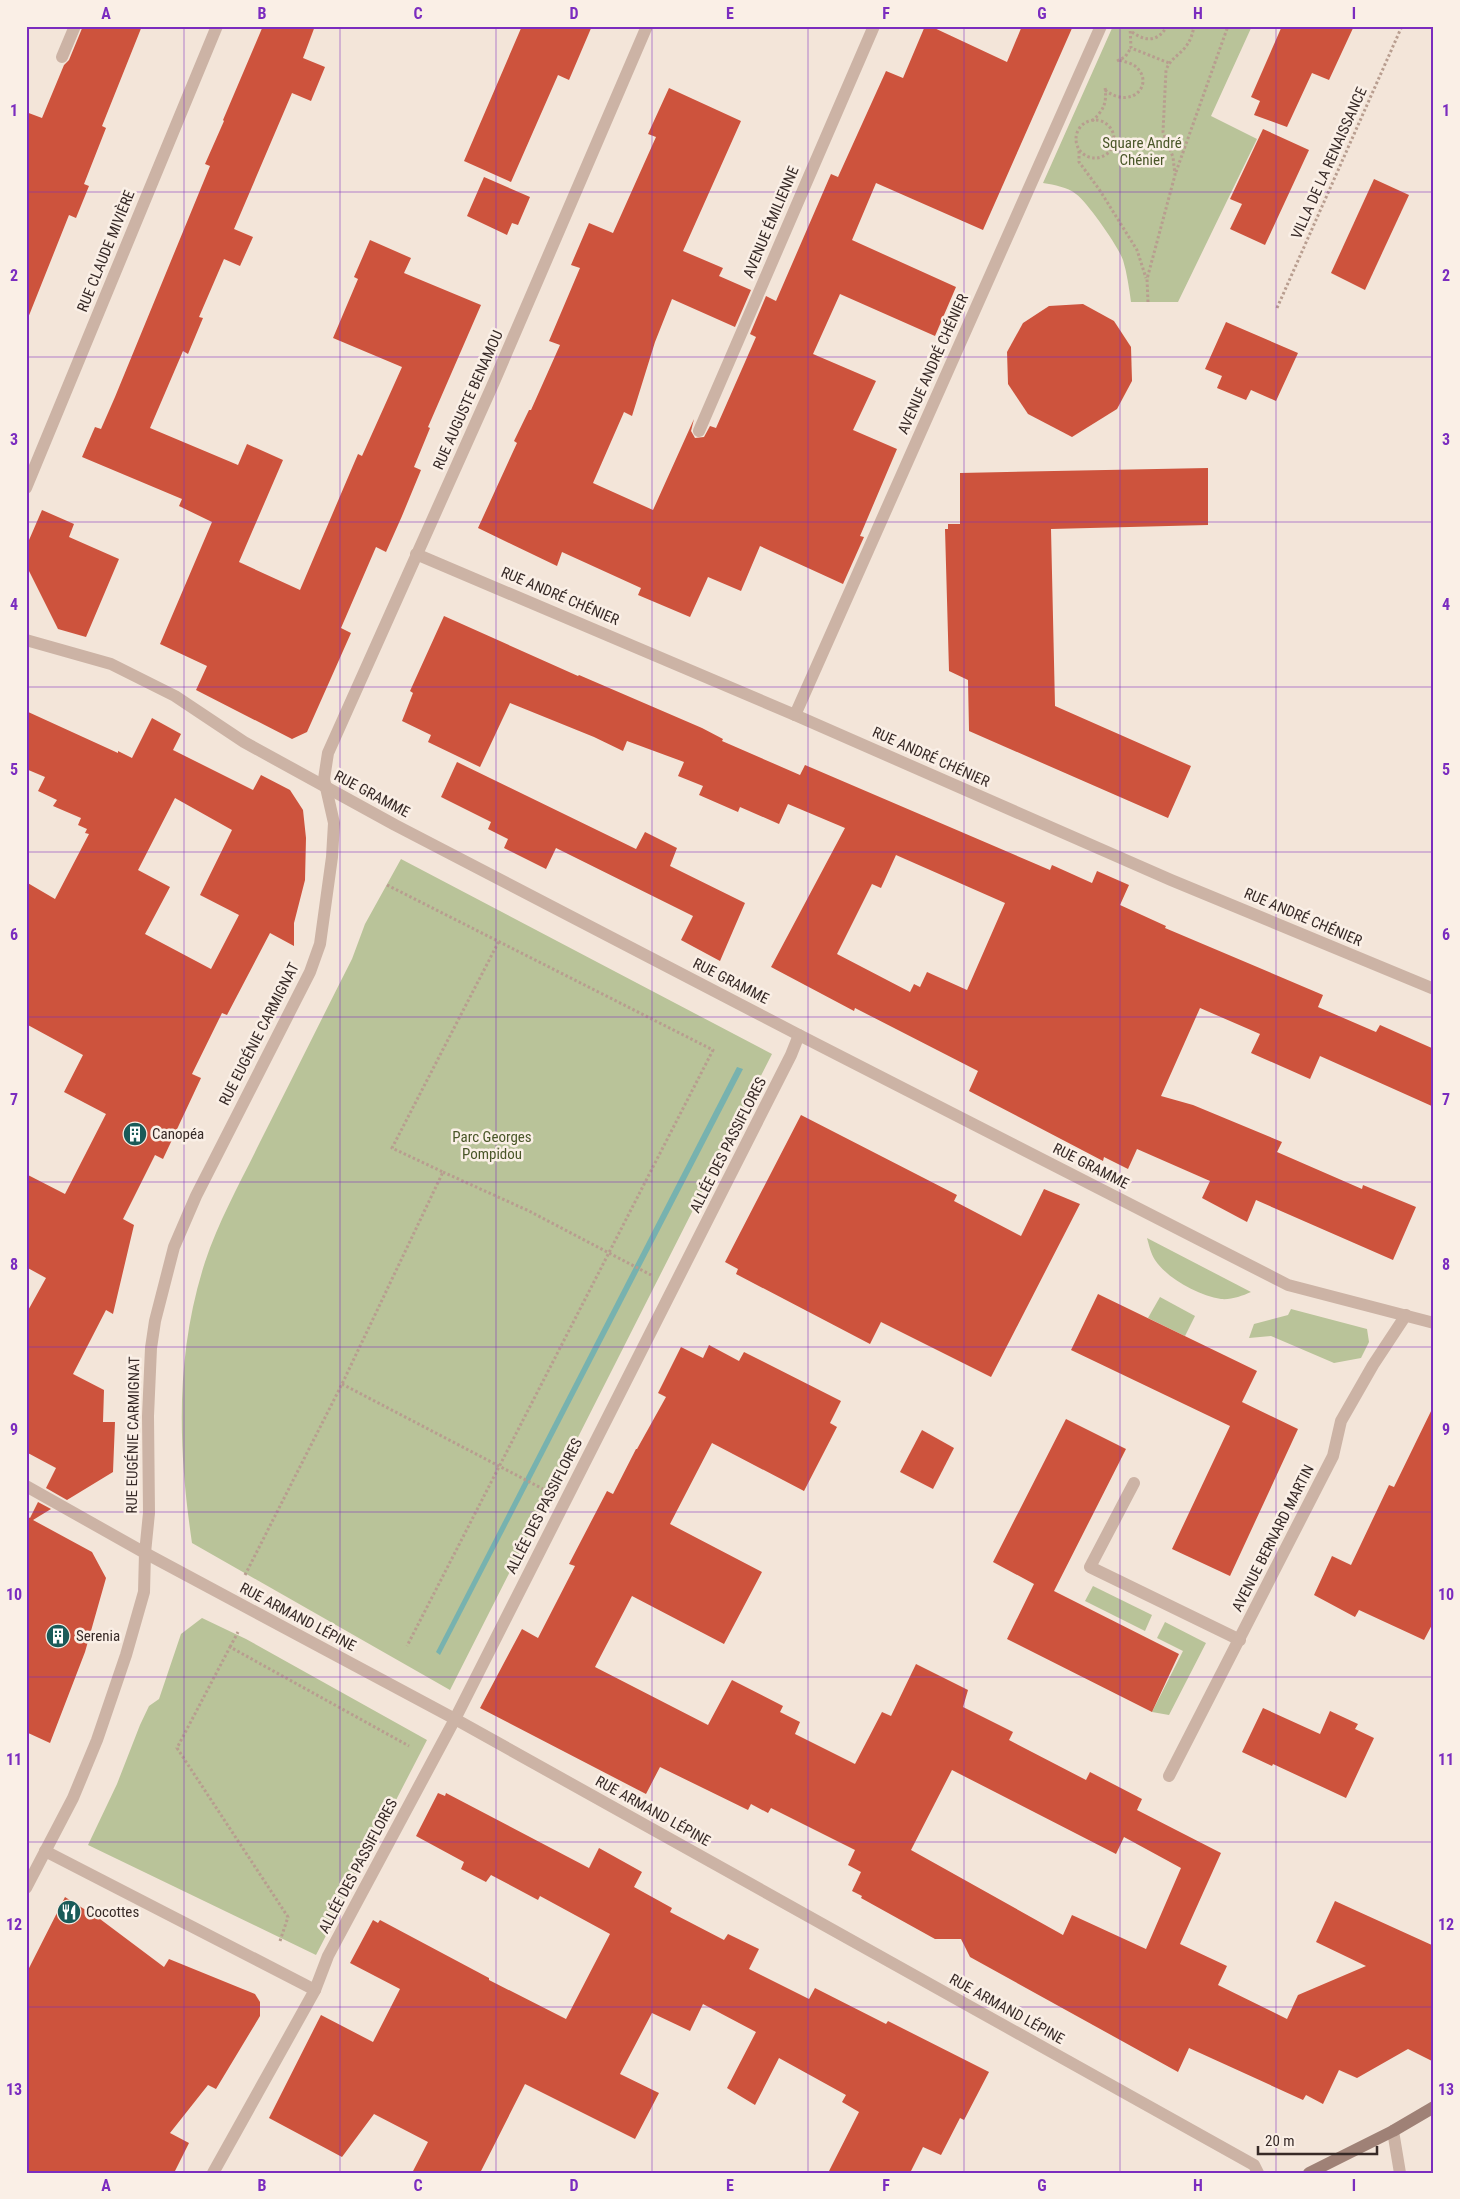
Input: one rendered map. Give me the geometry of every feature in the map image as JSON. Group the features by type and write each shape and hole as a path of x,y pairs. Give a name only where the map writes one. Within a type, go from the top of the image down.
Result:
{"main road":[{"path":"1308,2173 1393,2131 1434,2107"}],"street":[{"path":"62,57 75,26"},
{"name":"RUE CLAUDE MIVIÈRE","path":"26,488 217,26"},
{"name":"RUE AUGUSTE BENAMOU","path":"326,788 325,769 328,753 498,373 647,26"},
{"name":"AVENUE ÉMILIENNE","path":"698,431 874,26"},
{"name":"AVENUE ANDRÉ CHÉNIER","path":"795,715 1101,26"},
{"name":"RUE ANDRÉ CHÉNIER","path":"416,554 795,715 1171,880 1434,989"},
{"name":"RUE GRAMME","path":"26,640 111,664 175,696 244,742 326,788 799,1035 1288,1284 1434,1323"},
{"name":"RUE EUGÉNIE CARMIGNAT","path":"26,1888 73,1798 112,1700 144,1592 149,1513 149,1384 155,1321 174,1247 196,1196 310,972 320,944 327,902 334,823 326,788"},
{"name":"ALLÉE DES PASSIFLORES","path":"213,2173 315,1990 328,1956 455,1719 791,1056 799,1035"},
{"name":"AVENUE BERNARD MARTIN","path":"1169,1776 1240,1640 1332,1456 1341,1421 1406,1315"},
{"path":"1134,1483 1090,1567 1240,1640"},
{"name":"RUE ARMAND LÉPINE","path":"26,1486 145,1553 455,1719 1254,2165 1258,2173"},
{"path":"45,1851 315,1990"},
{"path":"1393,2131 1400,2173"}],"path":[{"path":"1105,90 1121,98 1130,98 1137,94 1142,87 1139,71 1134,66 1118,60 1131,48 1132,32 1130,26"},
{"path":"1132,32 1148,40 1157,38 1167,26"},
{"path":"1175,175 1173,157 1163,132 1162,118 1168,78 1166,70 1169,62 1185,50 1191,40 1194,26"},
{"path":"1147,279 1175,175 1228,26"},
{"name":"VILLA DE LA RENAISSANCE","path":"1277,308 1402,26"},
{"path":"1131,48 1169,62"},
{"path":"1092,121 1103,111 1104,82"},
{"path":"1092,121 1100,121 1109,127 1115,135 1114,146 1103,156 1086,156 1079,151 1075,144 1077,129 1083,124 1092,121"},
{"path":"1079,151 1079,162 1099,189 1137,250 1147,279 1148,302"},
{"path":"387,885 713,1050 407,1646"},
{"path":"499,941 392,1148 529,1212 639,1270"},
{"path":"231,1599 342,1384 443,1172"},
{"path":"342,1384 529,1482"},
{"path":"269,1967 288,1917 176,1748 230,1647 434,1759"}],"green space":[{"name":"Square André Chénier","path":"1113,26 1252,26 1211,116 1257,139 1178,302 1131,302 1123,260 1095,215 1076,194 1061,187 1043,183"},
{"name":"Parc Georges Pompidou","path":"401,859 772,1054 450,1690 192,1543 184,1472 182,1402 184,1367 195,1297 205,1262 231,1201 352,959 365,924"},
{"path":"1147,1238 1251,1292 1233,1298 1221,1299 1185,1286 1168,1274 1155,1260"},
{"path":"1160,1297 1195,1316 1185,1336 1148,1318"},
{"path":"1291,1309 1367,1329 1369,1342 1361,1358 1334,1363 1271,1336 1249,1338 1254,1324 1288,1315"},
{"path":"1093,1586 1152,1615 1145,1631 1085,1601"},
{"path":"202,1618 246,1639 427,1740 316,1955 88,1845 117,1784 149,1706 159,1699 181,1634"},
{"path":"1165,1622 1206,1643 1169,1715 1152,1712 1183,1651 1157,1638"}],"water":[{"path":"737,1067 743,1069 440,1655 436,1652"}],"building":[{"path":"83,26 142,26 102,126 106,128 84,184 89,186 76,218 69,215 28,318 26,112 42,118"},
{"path":"263,26 315,26 303,58 325,67 311,101 292,93 234,229 253,237 240,266 224,259 199,317 203,318 188,354 183,351 150,428 238,465 247,444 283,460 239,562 300,590 358,454 362,456 402,367 333,338 358,279 354,277 370,240 411,258 404,273 481,305 428,427 430,428 414,467 421,470 402,516 386,552 376,547 341,628 351,633 307,732 292,739 196,690 207,666 160,644 212,522 179,506 182,499 82,457 95,427 101,429 115,397 210,166 205,164"},
{"path":"522,26 592,26 569,80 558,75 511,182 464,161"},
{"path":"925,26 930,26 1007,62 1022,26 1073,26 983,230 876,183 852,240 956,287 935,336 840,294 813,354 876,381 853,430 897,449 860,536 864,537 843,584 760,546 741,591 708,577 690,617 638,595 641,588 562,552 557,566 478,528 517,443 514,441 529,410 531,410 560,345 549,341 580,268 571,265 589,223 613,233 656,137 648,134 669,88 741,121 683,251 723,268 719,276 751,290 735,327 672,299 655,342 632,416 624,412 593,483 653,510 694,419 691,431 695,438 704,437 710,426 716,428 756,337 750,334 766,296 776,301 831,174 838,177 886,71 903,78"},
{"path":"1282,26 1354,26 1329,80 1312,73 1287,127 1254,115 1260,101 1251,97"},
{"path":"1263,129 1309,150 1265,245 1230,229 1242,204 1230,199"},
{"path":"484,177 530,197 518,225 512,223 507,235 467,216"},
{"path":"1374,179 1409,195 1365,290 1331,273"},
{"path":"1083,304 1114,321 1131,347 1132,381 1117,409 1072,437 1028,414 1008,384 1007,352 1023,323 1049,306"},
{"path":"1226,322 1298,353 1276,401 1251,390 1246,400 1217,388 1222,376 1205,369"},
{"path":"1208,468 1208,525 1051,529 1055,706 1191,766 1168,818 969,731 968,680 949,671 945,529 948,529 948,524 960,524 960,473"},
{"path":"42,510 74,524 69,537 119,559 86,637 58,629 26,565 26,547"},
{"path":"444,616 578,676 702,728 723,739 722,741 800,775 805,765 1050,870 1052,865 1092,883 1097,871 1129,885 1120,905 1166,926 1165,928 1323,995 1318,1007 1376,1032 1380,1025 1434,1049 1434,1107 1320,1056 1310,1079 1251,1053 1260,1034 1200,1008 1161,1096 1193,1105 1282,1142 1277,1152 1362,1189 1363,1185 1416,1207 1393,1260 1256,1200 1247,1222 1202,1198 1210,1181 1137,1149 1128,1169 1104,1157 1103,1161 969,1091 978,1071 855,1008 854,1011 771,967 845,828 788,804 779,824 740,807 738,812 699,795 703,786 678,776 684,762 627,741 623,751 594,737 510,703 480,767 428,742 431,735 402,721 413,693 410,691","holes":["896,855 1005,903 967,990 927,972 920,987 914,984 910,992 837,954 872,884 881,888"]},
{"path":"26,711 132,758 152,718 181,734 173,750 253,790 261,775 290,790 303,810 306,838 305,880 294,923 294,946 270,933 227,1015 222,1013 192,1074 201,1078 163,1159 155,1155 123,1219 134,1225 113,1314 106,1310 73,1374 104,1390 103,1422 115,1422 113,1472 67,1500 46,1488 56,1468 26,1452 26,1314 46,1278 26,1267 26,1174 65,1194 106,1114 64,1092 83,1055 26,1024 26,882 55,899 89,834 85,833 87,829 78,825 81,818 53,806 57,800 38,791 45,777 26,769","holes":["175,798 232,830 200,895 239,915 211,969 145,934 170,887 138,870"]},
{"path":"457,762 636,849 645,832 677,848 670,866 745,903 720,961 681,940 693,916 556,848 546,869 504,848 508,839 488,829 491,822 441,797"},
{"path":"801,1115 957,1195 954,1201 1021,1236 1044,1189 1080,1204 991,1377 881,1322 870,1344 736,1274 738,1269 725,1262"},
{"path":"1098,1294 1257,1371 1242,1402 1298,1429 1230,1576 1172,1549 1230,1426 1071,1350"},
{"path":"709,1345 739,1361 744,1352 841,1401 830,1423 837,1427 804,1491 712,1443 670,1524 762,1572 724,1644 632,1596 595,1667 708,1725 732,1680 783,1706 780,1712 800,1722 795,1734 855,1764 882,1712 891,1716 916,1664 968,1690 963,1707 1013,1732 1009,1740 1086,1780 1090,1772 1142,1799 1137,1810 1221,1853 1180,1944 1227,1966 1218,1985 1287,2019 1298,1995 1366,1966 1316,1942 1335,1901 1434,1946 1434,2062 1408,2049 1357,2078 1339,2070 1323,2104 1306,2095 1303,2100 1189,2048 1178,2072 970,1957 961,1939 935,1939 861,1898 862,1896 852,1891 861,1872 848,1865 855,1850 771,1808 768,1813 751,1804 748,1810 660,1767 646,1794 480,1708 522,1629 538,1638 575,1566 569,1564 607,1491 613,1494 666,1397 658,1393 681,1347 703,1358","holes":["952,1770 1116,1854 1124,1837 1181,1868 1146,1949 1072,1915 1063,1935 911,1850"]},
{"path":"1434,1405 1434,1621 1424,1640 1359,1610 1355,1617 1314,1595 1332,1556 1351,1565 1389,1485 1394,1487"},
{"path":"1066,1419 1126,1449 1054,1591 1179,1654 1152,1712 1007,1639 1034,1584 993,1562"},
{"path":"922,1430 954,1448 933,1489 900,1472"},
{"name":"Serenia","path":"38,1502 51,1509 33,1520 92,1552 106,1578 85,1652 50,1743 26,1732 26,1516 30,1518"},
{"path":"1263,1708 1320,1734 1330,1711 1358,1724 1355,1729 1374,1738 1346,1798 1273,1764 1272,1766 1242,1752"},
{"path":"438,1793 445,1796 446,1793 589,1868 599,1848 642,1872 634,1887 672,1908 670,1912 724,1940 728,1934 759,1949 749,1969 809,1999 815,1988 886,2024 888,2021 989,2072 964,2120 960,2118 941,2155 923,2147 910,2173 828,2173 859,2112 842,2102 846,2095 779,2058 755,2105 727,2088 756,2032 703,2004 690,2031 652,2013 620,2074 659,2093 635,2139 525,2084 480,2173 412,2173 428,2142 374,2114 342,2157 269,2118 321,2015 373,2042 400,1989 350,1963 373,1920 378,1923 380,1920 489,1978 489,1980 566,2019 610,1934 540,1896 538,1900 491,1875 486,1882 461,1869 464,1862 416,1836"},
{"path":"65,1897 100,1919 164,1967 169,1959 255,1994 260,2002 260,2016 216,2089 208,2085 170,2133 189,2143 174,2173 26,2173 26,1974"}],"place":[{"name":"Canopéa","path":"135,1134"},
{"name":"Serenia","path":"58,1636"},
{"name":"Cocottes","path":"69,1912"}]}
